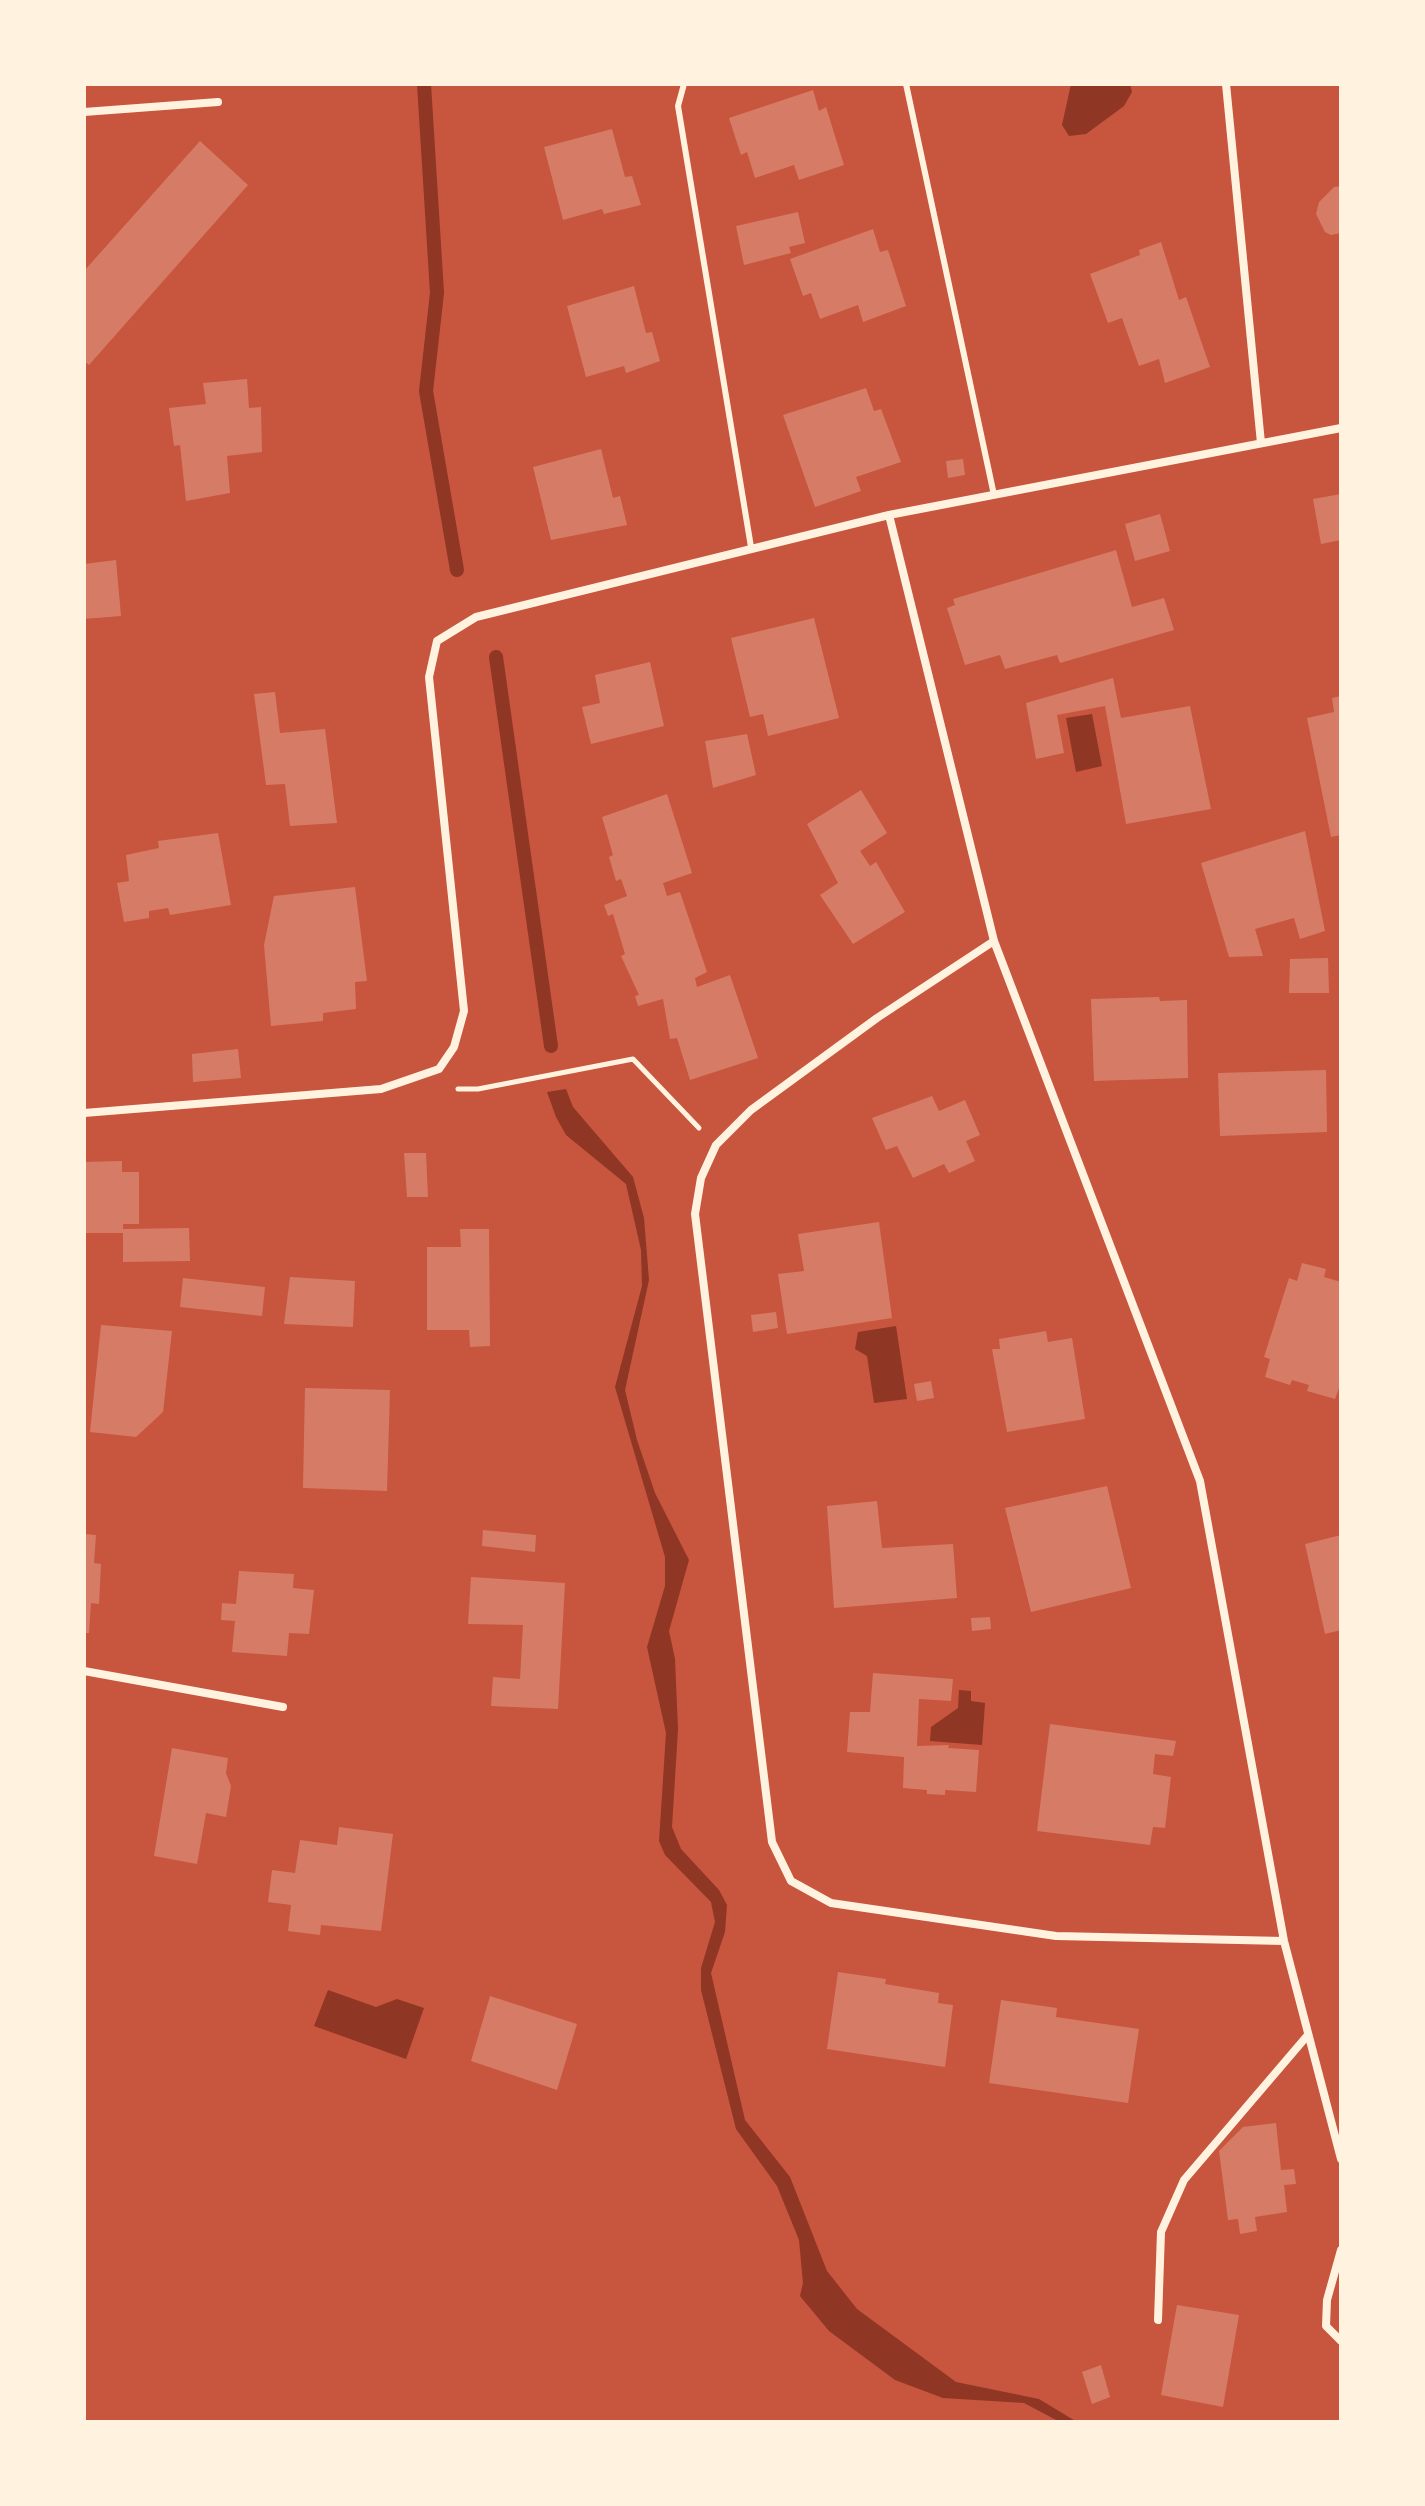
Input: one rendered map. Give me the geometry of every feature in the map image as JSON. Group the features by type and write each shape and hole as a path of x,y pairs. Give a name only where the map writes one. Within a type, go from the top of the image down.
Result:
{"street":[{"path":"1226,84 1261,443"},
{"path":"84,112 218,102"},
{"path":"84,1113 381,1089 439,1069 454,1047 464,1011 429,677 437,641 476,617 889,515 1341,428"},
{"path":"889,515 994,941 1200,1481 1284,1941 1341,2159"},
{"path":"994,941 877,1018 751,1110 716,1145 701,1178 695,1214 772,1842 791,1881 831,1903 1056,1936 1284,1941"},
{"path":"84,1671 283,1707"},
{"path":"1158,2320 1161,2232 1184,2180 1307,2036"},
{"path":"1341,2250 1327,2300 1326,2326 1341,2341"}],"lane":[{"path":"684,84 678,106 751,547"},
{"path":"906,84 994,495"}],"path":[{"path":"450,1089 478,1089 633,1059 716,1145"}],"shaded area":[{"path":"1071,84 1130,84 1132,92 1124,106 1086,134 1069,136 1062,125"},
{"path":"1092,714 1102,766 1076,772 1066,718"},
{"path":"566,1089 573,1107 633,1177 644,1218 649,1280 625,1390 637,1440 655,1493 689,1560 669,1631 675,1659 678,1729 672,1827 681,1849 719,1890 727,1905 725,1932 711,1973 745,2120 790,2177 827,2271 857,2309 956,2382 1039,2399 1077,2422 1060,2422 1024,2403 943,2398 895,2380 829,2331 800,2296 803,2283 799,2240 777,2186 736,2129 701,1990 701,1968 715,1922 711,1902 665,1855 659,1841 666,1733 647,1647 665,1586 665,1557 615,1387 642,1286 641,1250 626,1184 566,1135 556,1117 547,1092"},
{"path":"896,1326 907,1399 874,1403 867,1356 855,1349 858,1332"},
{"path":"959,1690 971,1691 971,1701 985,1703 982,1745 930,1741 931,1727 958,1708"},
{"path":"328,1990 376,2007 397,1999 424,2008 406,2059 314,2026"}],"building":[{"path":"813,90 819,111 826,107 844,165 799,180 794,165 755,178 747,152 741,155 729,118"},
{"path":"612,129 625,177 632,176 641,205 604,214 602,209 563,220 544,147"},
{"path":"200,141 248,185 89,365 84,361 84,271"},
{"path":"1341,186 1341,233 1331,235 1325,232 1316,214 1319,202 1334,187"},
{"path":"798,212 805,243 789,247 791,253 744,265 736,226"},
{"path":"873,229 880,252 888,250 906,306 863,322 858,305 820,319 811,293 803,296 790,259"},
{"path":"1161,242 1179,300 1186,297 1210,367 1165,383 1159,359 1139,366 1122,318 1108,323 1090,274 1140,255 1139,250"},
{"path":"634,286 646,333 652,332 660,361 626,373 624,366 586,377 567,306"},
{"path":"247,379 249,408 261,407 262,452 227,456 230,493 186,501 180,445 174,446 169,408 206,404 203,383"},
{"path":"866,388 874,411 881,409 901,462 856,477 861,491 815,507 783,415"},
{"path":"601,449 613,498 620,496 627,525 551,540 533,467"},
{"path":"963,459 965,475 948,478 946,461"},
{"path":"1341,494 1341,540 1321,544 1313,499"},
{"path":"1160,514 1170,551 1135,561 1125,524"},
{"path":"1116,550 1132,607 1164,598 1174,630 1060,663 1057,655 1005,669 1000,655 965,665 947,608 955,605 953,599"},
{"path":"116,560 121,616 84,619 84,564"},
{"path":"814,618 839,718 768,736 763,714 750,717 731,638"},
{"path":"650,662 664,726 591,744 582,707 600,703 595,675"},
{"path":"1113,678 1121,718 1190,706 1211,809 1126,824 1105,706 1057,715 1064,753 1036,759 1026,703"},
{"path":"275,692 280,733 325,729 337,823 290,826 285,784 266,785 254,694"},
{"path":"1341,696 1341,835 1331,837 1307,718 1334,712 1332,698"},
{"path":"747,734 756,775 713,788 705,741"},
{"path":"861,790 887,833 860,851 870,866 876,862 905,912 853,944 820,895 838,883 807,824"},
{"path":"667,794 692,873 663,883 667,896 680,892 707,972 695,978 697,987 730,975 758,1058 690,1080 677,1038 670,1039 663,999 638,1006 635,996 639,995 621,956 625,954 613,914 608,916 604,905 627,896 621,879 616,881 609,857 613,855 602,817"},
{"path":"1305,831 1325,931 1300,939 1294,918 1255,929 1263,956 1229,957 1201,863"},
{"path":"218,833 231,905 170,915 168,908 149,911 149,918 124,922 117,883 129,881 126,855 159,848 158,841"},
{"path":"355,887 367,981 355,982 356,1009 323,1013 323,1021 271,1026 264,945 274,896"},
{"path":"1328,958 1329,993 1289,993 1290,959"},
{"path":"1159,997 1160,1001 1187,1000 1188,1078 1094,1081 1091,999"},
{"path":"238,1049 241,1078 193,1082 192,1054"},
{"path":"1326,1070 1327,1132 1220,1136 1218,1073"},
{"path":"932,1096 939,1111 965,1100 980,1135 966,1141 975,1161 949,1173 944,1164 913,1178 897,1146 886,1150 872,1118"},
{"path":"404,1153 426,1153 428,1197 407,1197"},
{"path":"122,1161 122,1172 139,1172 139,1224 123,1224 123,1229 189,1228 190,1261 123,1262 123,1233 84,1233 84,1162"},
{"path":"879,1222 892,1318 787,1334 778,1274 804,1271 798,1234"},
{"path":"460,1229 489,1229 490,1346 470,1347 469,1330 427,1330 427,1247 461,1247"},
{"path":"1302,1263 1326,1269 1324,1277 1341,1282 1341,1383 1335,1399 1307,1391 1309,1385 1292,1380 1290,1385 1265,1377 1270,1359 1264,1357 1289,1278 1297,1281"},
{"path":"290,1277 355,1281 353,1327 284,1324"},
{"path":"183,1278 265,1287 262,1316 180,1307"},
{"path":"776,1312 778,1328 753,1332 751,1315"},
{"path":"101,1325 172,1331 163,1412 136,1437 90,1432"},
{"path":"1046,1331 1048,1342 1072,1338 1085,1419 1007,1432 992,1349 1000,1349 999,1339"},
{"path":"931,1381 934,1398 917,1401 914,1384"},
{"path":"305,1388 390,1390 387,1491 303,1488"},
{"path":"1107,1486 1131,1588 1031,1612 1005,1508"},
{"path":"877,1501 882,1548 953,1544 957,1598 834,1608 827,1506"},
{"path":"483,1530 536,1535 535,1552 482,1546"},
{"path":"84,1534 96,1535 94,1563 101,1564 99,1604 91,1603 89,1633 84,1633"},
{"path":"1341,1535 1341,1630 1325,1634 1305,1544"},
{"path":"239,1571 294,1574 293,1588 314,1590 309,1634 289,1633 287,1656 232,1652 235,1621 221,1620 222,1603 236,1604"},
{"path":"471,1577 565,1583 558,1709 491,1706 493,1677 520,1679 523,1625 468,1624"},
{"path":"990,1617 991,1629 972,1631 971,1618"},
{"path":"873,1673 953,1679 951,1701 919,1699 917,1746 949,1745 948,1748 979,1750 976,1792 945,1790 945,1795 903,1788 904,1757 847,1752 850,1712 870,1712"},
{"path":"1050,1724 1176,1741 1173,1756 1155,1754 1153,1774 1171,1777 1165,1828 1153,1827 1150,1845 1037,1831"},
{"path":"172,1748 228,1758 226,1773 231,1786 226,1817 206,1813 197,1864 154,1856"},
{"path":"339,1827 393,1834 381,1931 321,1925 320,1935 288,1931 291,1905 268,1902 272,1870 295,1873 300,1840 337,1845"},
{"path":"838,1972 886,1979 885,1984 939,1993 938,2003 953,2005 945,2067 827,2049"},
{"path":"490,1996 577,2024 557,2090 471,2061"},
{"path":"1001,2000 1057,2008 1056,2017 1139,2029 1128,2103 989,2083"},
{"path":"1276,2123 1281,2170 1294,2169 1296,2184 1284,2185 1287,2212 1255,2217 1257,2231 1240,2234 1238,2219 1228,2220 1219,2151 1243,2127"},
{"path":"1177,2305 1239,2315 1223,2407 1161,2395"},
{"path":"1101,2365 1110,2397 1092,2404 1082,2372"}],"waterway":[{"path":"424,84 437,293 426,391 457,570"},
{"path":"496,657 551,1046"}]}
